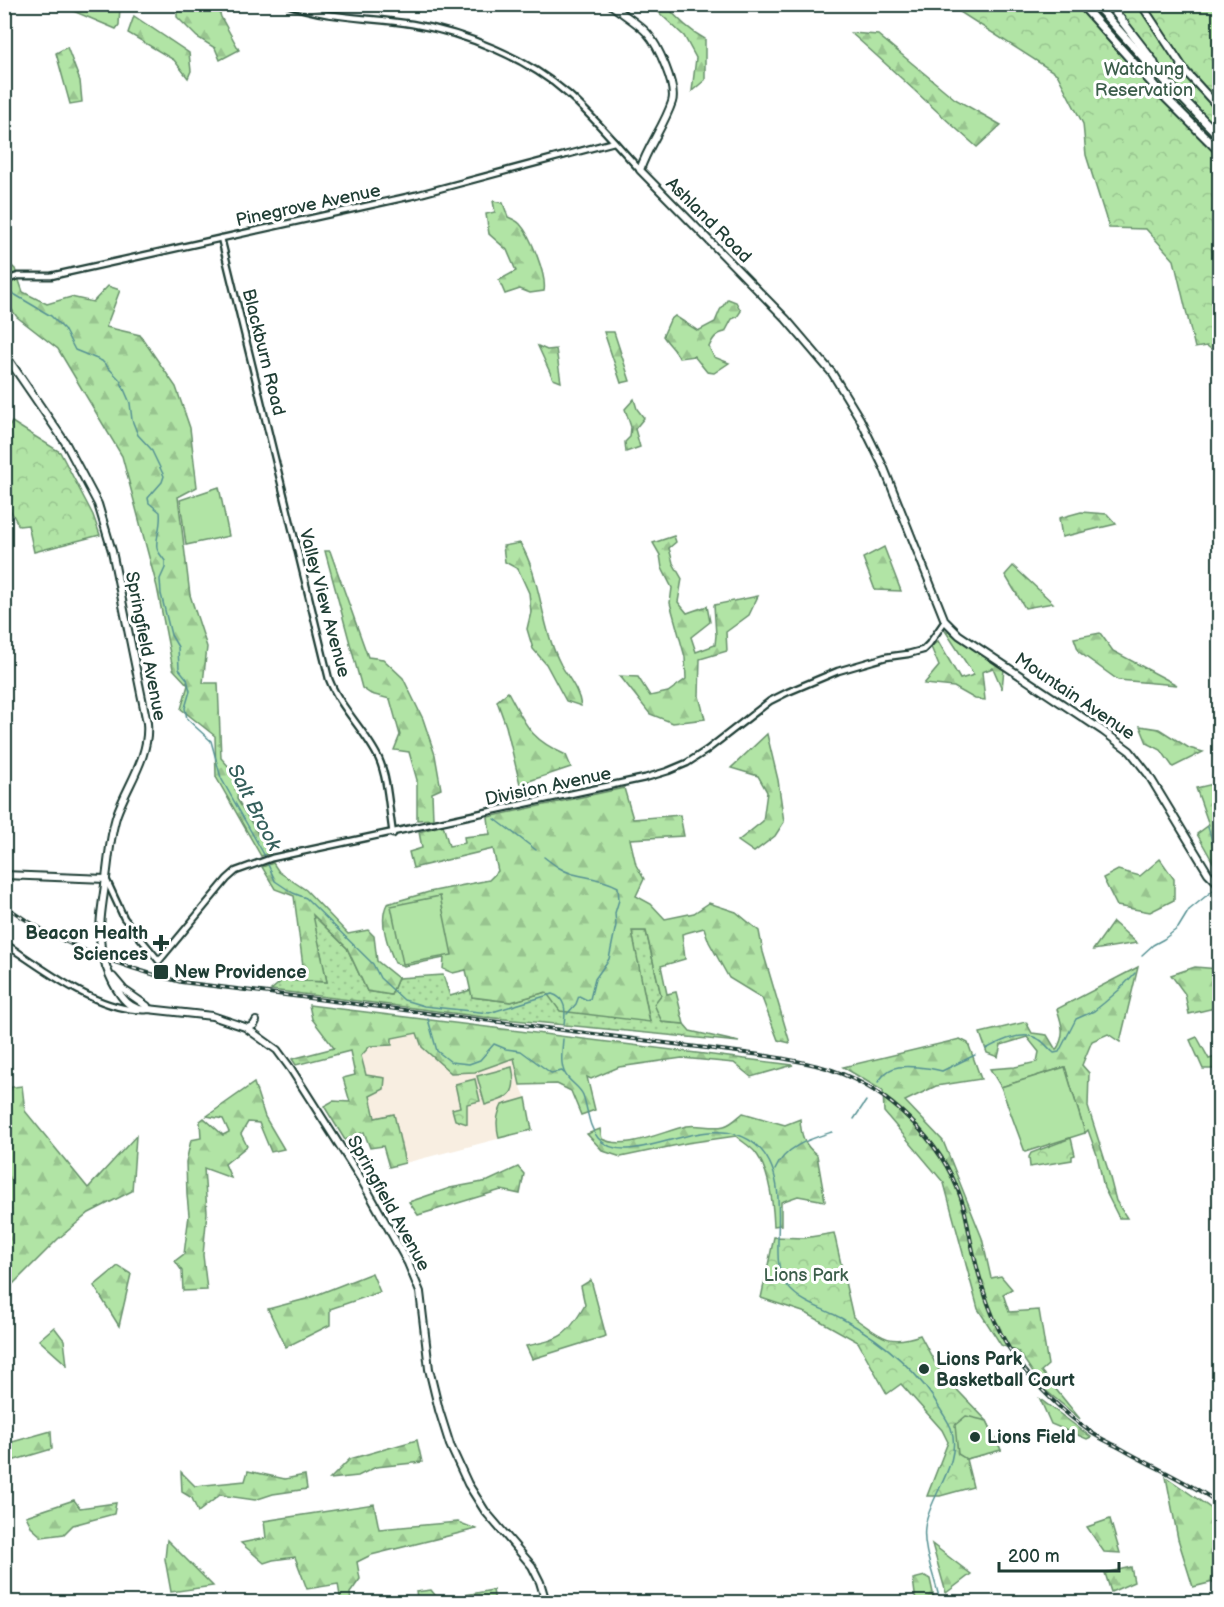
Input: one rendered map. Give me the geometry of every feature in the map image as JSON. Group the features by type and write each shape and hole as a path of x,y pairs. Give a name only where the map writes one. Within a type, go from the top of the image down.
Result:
{"highway":[{"path":"1095,4 1161,77 1220,137"},
{"path":"1109,4 1153,61 1161,77"},
{"path":"1080,5 1220,152"}],"main road":[{"path":"610,4 649,36 670,81 673,98 640,170"},
{"path":"1142,4 1186,72 1220,109"},
{"name":"Ashland Road","path":"640,170 786,319 840,384 880,460 945,621 959,635"},
{"name":"Springfield Avenue","path":"4,352 65,442 98,504 112,551 147,723 144,754 117,817 110,848 99,931 101,948 111,980 125,1000 145,1008 212,1016 248,1028 277,1050 291,1069 361,1179 406,1259 420,1292 429,1369 450,1445 468,1484 485,1511 532,1566 546,1602"},
{"name":"Mountain Avenue","path":"959,635 1130,750 1148,774 1208,873 1220,885"},
{"path":"4,875 106,879"},
{"name":"Springfield Avenue","path":"106,966 124,990 145,1008"},
{"path":"248,1028 256,1021"}],"street":[{"name":"Ashland Road","path":"287,4 326,16 397,22 437,29 515,58 542,73 567,93 640,170"},
{"name":"Pinegrove Avenue","path":"4,280 13,277 51,276 416,195 614,142"},
{"name":"Blackburn Road","path":"221,238 279,473"},
{"name":"Valley View Avenue","path":"279,473 329,679 335,692 378,757 383,771 393,834"},
{"name":"Division Avenue","path":"106,879 124,918 159,961 232,873 272,858 393,834 634,781 668,771 706,750 762,707 788,693 838,671 886,657 922,650 930,644 945,621"},
{"path":"4,943 73,987 122,1008 145,1008"},
{"path":"109,1003 125,1000"}],"shaded area":[{"path":"417,1033 475,1072 514,1058 520,1085 526,1098 532,1130 405,1163 394,1114 375,1118 361,1056 370,1046 392,1045 392,1038"}],"green space":[{"path":"84,5 120,6 119,25 116,29 73,11"},
{"path":"177,5 204,7 205,5 217,5 239,50 220,60 215,48 197,37 177,17"},
{"path":"651,5 666,5 684,24 705,39 705,80 692,91 696,58 684,36"},
{"name":"Watchung Reservation","path":"949,5 1219,5 1219,355 1207,346 1195,348 1174,260 1146,229 1109,228 1086,155 1083,124 1057,74"},
{"path":"134,16 189,53 191,71 188,78 174,60 128,33"},
{"path":"851,33 878,35 955,99 1001,125 977,147"},
{"path":"67,47 80,81 82,102 70,104 56,53"},
{"path":"493,201 503,203 508,217 520,224 529,237 541,266 544,291 530,293 520,289 505,294 499,280 516,271 507,250 489,234 486,214 495,212"},
{"path":"5,260 15,269 23,292 47,304 71,297 93,302 108,286 120,290 106,327 140,335 176,387 190,428 197,487 178,497 190,595 207,647 203,683 218,683 221,758 239,778 237,799 270,853 261,856 216,777 215,736 181,709 188,685 173,669 157,587 122,456 58,349 17,317 5,300"},
{"path":"728,299 736,302 741,311 737,317 732,319 725,332 715,337 709,347 714,357 729,363 714,373 707,372 694,356 679,358 663,336 670,320 675,316 698,331 715,322"},
{"path":"604,332 614,332 630,381 621,383"},
{"path":"538,346 547,350 556,349 561,382 553,379"},
{"path":"634,399 637,409 644,418 635,429 640,447 626,452 625,442 630,437 631,427 625,409"},
{"path":"12,422 60,452 93,515 100,535 34,552 28,525 19,526 8,506 5,507 5,434"},
{"path":"219,487 229,536 186,545 180,500"},
{"path":"1081,512 1107,514 1116,524 1062,537 1059,518"},
{"path":"674,536 676,542 669,548 673,563 682,579 678,602 687,613 707,606 710,622 691,637 696,652 715,645 714,605 758,596 749,615 726,632 727,651 700,659 699,696 705,719 673,723 650,714 620,676 638,677 650,696 668,692 686,679 685,657 670,603 672,588 653,543"},
{"path":"520,543 533,572 554,650 576,690 581,706 566,701 546,664 533,649 527,629 531,612 529,593 518,569 505,562 503,546"},
{"path":"884,547 901,591 875,590 863,558"},
{"path":"325,551 330,551 368,657 383,659 403,678 423,719 435,755 441,789 432,793 433,819 417,820 417,780 409,752 394,750 400,735 390,699 371,694 362,688"},
{"path":"1013,566 1053,603 1025,608 1005,575"},
{"path":"944,629 1004,669 1002,689 993,668 982,672 985,700 975,699 954,687 924,684 939,666 931,647 938,641 960,679 974,675"},
{"path":"1100,633 1113,651 1177,685 1118,680 1079,652 1074,638"},
{"path":"508,692 530,730 544,743 566,755 571,767 520,784 506,726 497,701"},
{"path":"1140,726 1159,729 1189,748 1203,752 1173,767 1161,750 1147,743"},
{"path":"767,734 778,780 784,822 775,836 754,852 738,841 763,821 767,792 758,776 731,768"},
{"path":"1213,784 1219,797 1219,830 1214,833 1219,858 1214,864 1197,834 1209,825 1196,788"},
{"path":"624,788 633,819 680,815 684,836 630,839 636,865 644,879 636,896 651,904 665,919 694,913 709,903 736,912 759,931 790,1043 778,1040 762,998 729,978 704,928 682,934 685,959 661,966 667,994 676,992 684,1024 662,1022 654,1004 661,995 646,931 632,931 650,1022 560,1011 546,992 511,1002 472,997 466,970 453,973 443,969 444,958 404,966 395,963 384,926 383,918 387,904 429,892 489,880 498,871 493,849 413,868 409,852 422,848 419,832 443,825 449,846 465,843 464,837 490,834 488,817"},
{"path":"1160,859 1174,879 1174,900 1150,912 1117,906 1103,878 1118,870 1140,876"},
{"path":"273,863 279,872 306,890 348,934 368,930 374,936 377,961 398,978 391,995 367,991 347,948 313,915 327,982 283,980 303,966 294,896 275,889 262,867"},
{"path":"440,896 452,955 403,964 391,906"},
{"path":"312,914 347,948 367,991 391,995 398,978 443,975 450,996 471,990 472,997 511,1002 546,992 650,1021 631,931 646,931 661,995 662,1022 684,1024 690,1031 739,1042 484,1017 271,990 283,980 327,982"},
{"path":"1113,922 1137,943 1093,950"},
{"path":"1138,967 1120,1042 1108,1034 1092,1041 1082,1065 1089,1073 1088,1107 1116,1201 1127,1218 1119,1218 1104,1188 1097,1155 1088,1130 1085,1133 1065,1067 1001,1087 990,1069 1037,1062 1039,1052 1027,1037 1001,1045 998,1057 987,1053 980,1033 1026,1022 1032,1033 1047,1035 1056,1050 1062,1034 1057,1009"},
{"path":"1195,967 1219,969 1219,1007 1189,1014 1185,994 1171,975"},
{"path":"309,1005 793,1065 751,1077 734,1063 682,1058 619,1067 591,1079 587,1077 595,1110 581,1115 571,1091 557,1084 520,1085 514,1058 475,1072 451,1073 422,1047 417,1033 392,1038 392,1045 370,1046 361,1056 366,1075 385,1078 384,1089 370,1096 375,1118 394,1114 405,1163 389,1167 383,1146 370,1148 364,1132 345,1140 324,1106 333,1101 350,1102 343,1078 355,1075 350,1051 296,1065 292,1059 334,1048 312,1019"},
{"path":"1197,1037 1209,1059 1219,1056 1219,1069 1203,1069 1190,1040"},
{"path":"960,1039 968,1043 981,1079 936,1086 905,1101 943,1141 982,1238 991,1278 1001,1276 1012,1289 1003,1294 1009,1312 1039,1310 1048,1365 1041,1371 1080,1419 1044,1389 1019,1352 1001,1345 978,1309 944,1183 884,1112 883,1091 843,1067"},
{"path":"512,1067 514,1083 510,1094 501,1100 485,1105 477,1076"},
{"path":"1065,1067 1085,1133 1025,1152 1001,1087"},
{"path":"475,1079 480,1101 467,1104 467,1124 455,1120 452,1109 460,1107 455,1084"},
{"path":"254,1083 265,1117 284,1149 271,1152 259,1123 248,1122 241,1134 247,1146 225,1164 231,1178 204,1168 207,1212 203,1255 207,1290 183,1291 182,1271 175,1261 184,1254 189,1215 186,1162 191,1140 201,1138 200,1121 204,1118 223,1135 229,1132 223,1119 207,1116"},
{"path":"22,1086 25,1111 88,1188 136,1136 132,1191 89,1213 58,1239 5,1292 5,1088"},
{"path":"526,1098 532,1130 499,1138 497,1121 502,1105"},
{"path":"743,1113 785,1125 800,1119 804,1140 817,1155 825,1201 798,1196 781,1202 781,1225 774,1226 772,1197 764,1168 755,1152 736,1136 687,1143 621,1157 603,1151 587,1134 600,1129 602,1139 622,1143 687,1126 724,1126"},
{"path":"1071,1138 1075,1155 1072,1156 1072,1160 1030,1167 1031,1153"},
{"path":"518,1167 524,1174 520,1194 501,1190 418,1215 409,1202 450,1188 488,1181"},
{"name":"Lions Park","path":"834,1233 853,1317 877,1334 891,1339 899,1340 920,1335 940,1372 987,1421 1001,1450 966,1459 973,1487 940,1496 927,1496 948,1442 942,1430 901,1384 887,1394 858,1342 806,1313 761,1298 774,1237 804,1238"},
{"path":"118,1266 131,1274 119,1326 94,1286"},
{"path":"372,1273 380,1292 330,1309 330,1325 286,1347 268,1309 306,1299"},
{"path":"591,1280 606,1336 532,1359 526,1346 555,1338 568,1330 585,1305 581,1286"},
{"path":"54,1327 64,1340 67,1365 39,1340"},
{"path":"1040,1399 1091,1437 1087,1439 1051,1424"},
{"name":"Lions Field","path":"966,1416 987,1421 1001,1450 966,1459 958,1454 955,1425"},
{"path":"51,1431 52,1449 5,1463 5,1444"},
{"path":"417,1440 422,1462 376,1467 358,1476 330,1479 350,1459"},
{"path":"248,1471 285,1479 305,1475 307,1489 273,1494 255,1500 220,1495 198,1512 192,1498 182,1492 181,1472 195,1486 245,1481"},
{"path":"1166,1477 1219,1514 1219,1565 1213,1582 1193,1587 1178,1539"},
{"path":"74,1500 80,1508 116,1503 114,1514 73,1525 64,1534 42,1537 32,1528 26,1516"},
{"path":"374,1504 379,1529 458,1522 476,1529 371,1555 357,1562 360,1579 350,1593 351,1602 341,1602 338,1584 307,1589 295,1557 264,1563 241,1543 266,1538 264,1521"},
{"path":"1110,1519 1120,1553 1104,1552 1087,1527"},
{"path":"167,1540 213,1586 171,1592 165,1559"},
{"path":"932,1544 971,1574 946,1593"},
{"path":"1131,1567 1134,1582 1111,1592 1105,1573"},
{"path":"925,1576 930,1579 935,1602 916,1602 913,1579"},
{"path":"431,1590 439,1600 493,1590 495,1602 418,1602 416,1592"}],"waterway":[{"name":"Salt Brook","path":"4,286 51,316 64,329 75,350 102,361 120,380 130,403 132,420 138,435 151,449 164,476 162,482 148,498 149,503 160,512 157,544 158,551 165,561 165,568 160,579 161,594 171,635 178,647 179,669 187,679 190,691 185,708 187,719 211,741 221,778 266,858"},
{"path":"495,819 536,850"},
{"path":"1208,827 1220,866"},
{"path":"544,857 569,873 601,880 618,887 616,925 609,959 595,979 590,999 579,996 576,1004 567,1014"},
{"name":"Salt Brook","path":"267,862 275,881 293,893 306,898 373,964 380,978 404,1000 424,1006 489,1013 552,994 557,996 564,1006 564,1024"},
{"path":"1142,955 1178,928 1189,910 1217,887"},
{"path":"986,1049 1005,1040 1027,1036 1040,1040 1054,1053 1059,1052 1076,1019 1094,1011 1135,973"},
{"name":"Salt Brook","path":"428,1019 437,1051 451,1062 469,1064 480,1060 494,1044 506,1049 521,1051 551,1073 562,1071 564,1073"},
{"name":"Salt Brook","path":"563,1039 563,1070 583,1095 590,1123 598,1138 612,1147 629,1149 715,1132 736,1134 756,1145 771,1164 775,1176 778,1201 779,1264 788,1287 816,1307 841,1318 871,1336 899,1358 933,1397 950,1426 954,1441 949,1466 925,1527 927,1555 940,1602"},
{"path":"878,1082 892,1069 917,1067 942,1071 975,1055"},
{"path":"854,1119 866,1101"},
{"path":"775,1170 779,1162 792,1149 832,1132"}],"railway":[{"path":"4,905 45,931 89,952 134,969 181,982 761,1055 815,1065 853,1079 893,1104 926,1137 940,1156 961,1198 978,1273 994,1319 1008,1347 1034,1380 1071,1417 1092,1433 1220,1504"}],"place":[{"name":"Beacon Health Sciences","path":"161,943"},
{"name":"New Providence","path":"161,972"},
{"name":"Lions Park Basketball Court","path":"924,1369"},
{"name":"Lions Field","path":"975,1437"}]}
